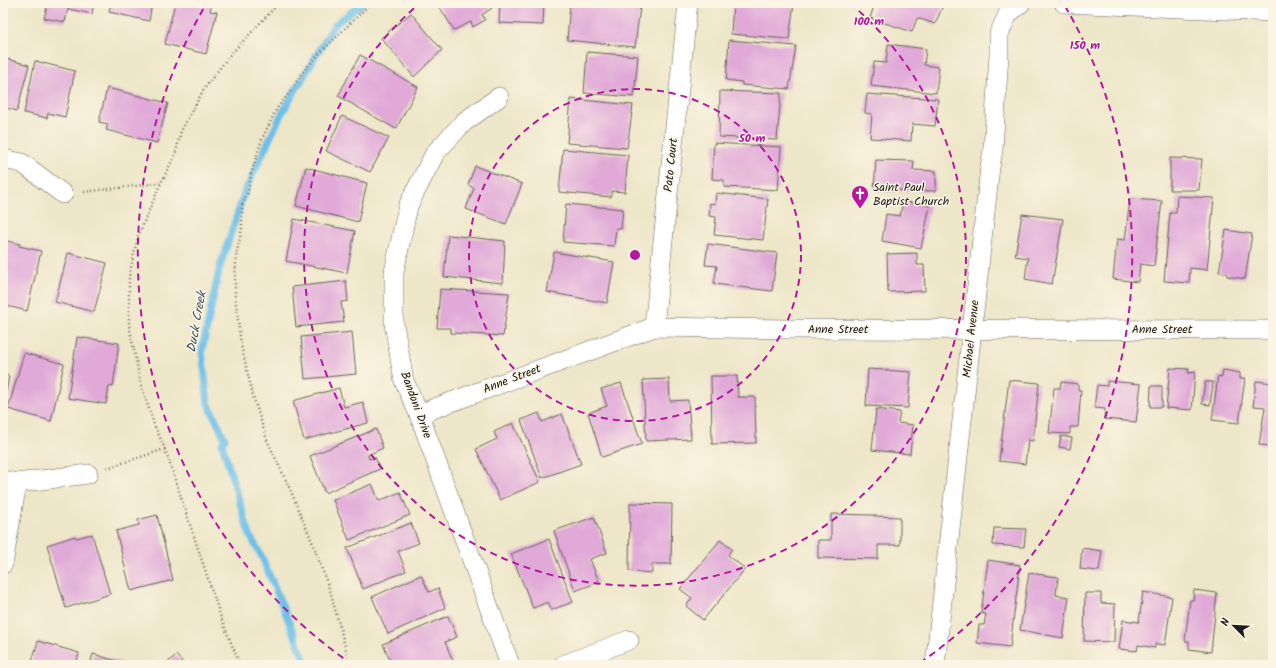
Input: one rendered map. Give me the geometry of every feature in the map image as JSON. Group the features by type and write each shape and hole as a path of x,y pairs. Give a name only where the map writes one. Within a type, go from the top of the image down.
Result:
{"street":[{"name":"Pato Court","path":"654,327 688,3"},
{"path":"1064,3 1273,12"},
{"name":"Michael Avenue","path":"935,665 993,150 999,34 1015,8"},
{"name":"Bandoni Drive","path":"499,97 464,122 435,153 408,206 394,272 394,324 404,381 419,414 510,665"},
{"path":"3,159 22,163 63,194"},
{"name":"Anne Street","path":"419,414 654,327 787,329 1273,330"},
{"path":"3,564 10,482 88,474"},
{"path":"563,665 629,640"}],"path":[{"path":"240,665 220,615 165,449 154,424 141,385 129,325 129,276 138,236 160,183 175,155 182,131 204,89 229,56 279,3"},
{"path":"350,665 331,594 313,544 290,489 267,440 253,396 241,345 235,296 235,276 237,251 242,228 242,206 248,192 251,174 262,139 277,108 291,91 301,74 319,54 371,3"},
{"path":"63,194 160,183"},
{"path":"88,474 165,449"}],"building":[{"path":"48,3 94,3 92,14 68,9 65,22 44,18"},
{"path":"111,3 152,3 149,21 109,12"},
{"path":"175,3 212,3 210,11 217,12 206,54 165,44"},
{"path":"437,3 489,3 492,8 482,15 485,20 473,27 471,22 454,30"},
{"path":"500,3 544,3 543,25 499,23"},
{"path":"570,3 602,3 640,7 635,47 567,40"},
{"path":"733,3 794,3 789,39 731,34"},
{"path":"875,3 944,3 935,24 917,18 912,32 870,18"},
{"path":"411,13 442,50 414,77 381,38"},
{"path":"729,40 796,46 789,89 742,85 742,82 726,80"},
{"path":"888,44 926,49 924,65 939,67 936,93 871,86 874,62 886,63"},
{"path":"587,52 638,56 634,97 584,93"},
{"path":"360,55 418,87 396,129 338,96"},
{"path":"3,58 29,65 17,111 3,107"},
{"path":"35,61 75,71 65,117 48,113 47,118 24,113"},
{"path":"107,88 168,103 157,143 106,130 108,124 99,122"},
{"path":"720,91 781,93 777,140 719,137"},
{"path":"867,94 938,99 935,126 912,124 911,141 870,138 872,114 865,113"},
{"path":"571,99 633,105 627,148 567,143"},
{"path":"342,116 389,138 370,172 326,151"},
{"path":"714,143 781,147 778,190 724,187 724,180 712,179"},
{"path":"563,149 628,155 625,192 612,191 611,197 559,192"},
{"path":"1170,158 1202,159 1199,190 1170,190"},
{"path":"876,160 914,161 913,170 936,171 936,191 874,190"},
{"path":"475,166 522,184 506,224 466,209 474,188 468,185"},
{"path":"306,167 367,183 358,222 296,206"},
{"path":"716,193 768,199 763,240 714,235 716,217 709,216 710,203 715,204"},
{"path":"1177,196 1214,198 1207,270 1190,268 1189,283 1164,281 1170,213 1176,213"},
{"path":"1130,199 1162,201 1154,266 1140,264 1138,282 1113,279 1117,239 1125,240"},
{"path":"903,201 930,206 921,248 882,241 886,214 900,216"},
{"path":"566,204 623,209 621,229 616,228 614,246 563,242"},
{"path":"1022,214 1063,219 1052,284 1025,279 1028,258 1015,256"},
{"path":"294,219 355,231 347,273 286,261"},
{"path":"1226,230 1252,234 1245,279 1227,276 1227,273 1219,272"},
{"path":"448,235 505,241 503,283 444,277"},
{"path":"3,240 20,244 19,246 41,251 27,311 3,305"},
{"path":"708,244 777,253 772,291 714,284 717,266 705,265"},
{"path":"554,252 614,262 607,303 547,292"},
{"path":"68,253 107,263 94,312 55,302"},
{"path":"917,253 917,265 924,265 925,291 888,292 887,254"},
{"path":"346,281 348,301 341,302 344,322 296,327 292,287"},
{"path":"440,289 509,293 503,336 451,333 451,328 437,328"},
{"path":"352,332 356,374 305,379 301,337"},
{"path":"77,337 119,343 113,387 109,386 106,404 68,398"},
{"path":"24,353 64,364 51,421 8,409"},
{"path":"1170,368 1189,369 1188,373 1195,372 1192,410 1166,408"},
{"path":"868,369 911,372 908,408 866,406"},
{"path":"1223,370 1240,373 1240,379 1245,378 1239,423 1212,420 1218,376 1222,377"},
{"path":"3,374 9,376 4,405 3,405"},
{"path":"711,376 737,376 738,397 755,397 756,443 712,444"},
{"path":"669,379 670,401 688,400 691,439 646,441 643,380"},
{"path":"1009,380 1039,383 1033,441 1028,440 1025,464 999,461"},
{"path":"1107,381 1141,384 1136,422 1104,419 1105,409 1094,408 1097,385 1107,386"},
{"path":"1256,381 1273,383 1273,446 1259,445 1265,407 1253,406"},
{"path":"1061,382 1078,384 1078,390 1081,390 1078,427 1070,427 1070,434 1049,433 1054,388 1060,388"},
{"path":"1205,382 1213,382 1210,405 1202,404"},
{"path":"621,383 642,444 602,457 588,413 607,406 601,389"},
{"path":"1151,386 1162,386 1162,407 1150,407"},
{"path":"339,388 344,407 363,402 368,423 304,440 293,401"},
{"path":"876,409 900,412 898,423 913,425 910,454 872,450"},
{"path":"539,413 542,422 562,414 581,464 542,478 521,420"},
{"path":"513,423 540,482 500,500 476,449 497,439 494,432"},
{"path":"376,429 383,448 368,455 369,459 375,457 380,469 325,493 310,456"},
{"path":"1061,436 1072,438 1070,449 1059,447"},
{"path":"372,484 379,501 400,492 410,515 349,540 333,500"},
{"path":"630,503 672,504 671,564 652,564 652,573 629,571"},
{"path":"831,514 900,517 900,545 878,545 878,559 818,558 818,540 831,540"},
{"path":"157,515 173,580 131,591 116,531 139,525 138,520"},
{"path":"594,517 607,553 590,559 599,582 575,591 554,531"},
{"path":"411,523 419,543 398,551 406,571 363,589 347,548"},
{"path":"994,528 1026,529 1024,547 993,545"},
{"path":"92,534 110,594 66,608 47,545 75,536 76,538"},
{"path":"549,539 573,602 551,610 548,602 533,608 511,554"},
{"path":"720,540 732,549 728,555 745,569 703,620 686,606 692,598 680,589"},
{"path":"1082,548 1102,551 1099,571 1080,569"},
{"path":"988,560 1020,565 1010,647 977,643 979,625 984,625 986,614 981,613"},
{"path":"1029,573 1058,577 1056,595 1069,597 1063,638 1020,630"},
{"path":"421,575 429,592 438,588 445,608 388,634 372,597"},
{"path":"1194,590 1217,593 1211,652 1189,649 1189,641 1185,641 1190,600 1193,600"},
{"path":"1143,592 1172,597 1165,645 1155,644 1155,648 1138,645 1137,651 1119,649 1123,620 1139,622"},
{"path":"1085,593 1101,593 1101,603 1115,604 1114,642 1084,641"},
{"path":"448,616 457,637 445,642 453,661 443,665 392,665 383,644"},
{"path":"38,641 79,653 76,665 31,665"},
{"path":"93,654 131,665 90,665"},
{"path":"176,655 185,665 165,665"}],"waterway":[{"name":"Duck Creek","path":"307,665 261,555 250,536 222,444 225,439 208,403 202,351 220,266 245,191 281,115 334,25 363,3"}],"place":[{"name":"Saint Paul Baptist Church","path":"860,209"}]}
